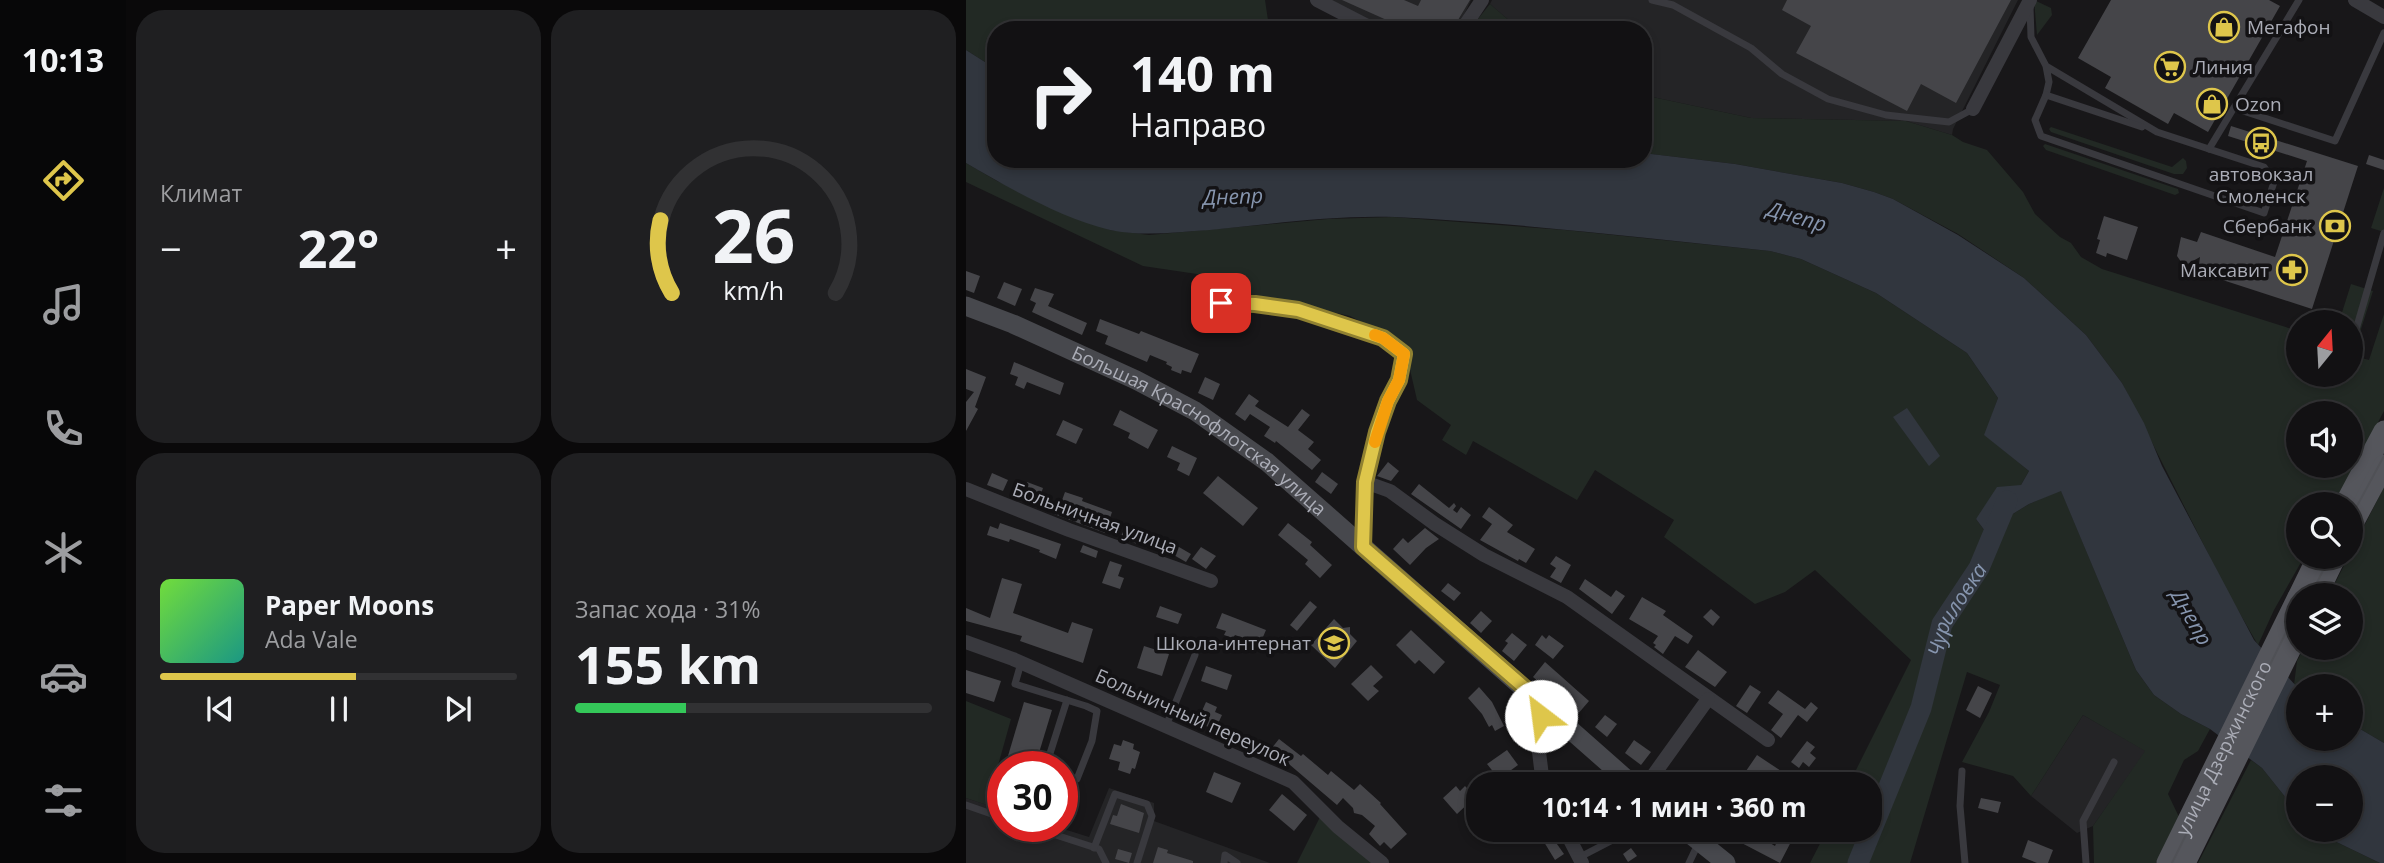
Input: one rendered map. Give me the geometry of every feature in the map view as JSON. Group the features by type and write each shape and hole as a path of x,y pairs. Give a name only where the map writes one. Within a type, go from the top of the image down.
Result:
{"main road":[{"name":"Большая Краснофлотская улица","path":"966,306 1013,324 1195,411 1267,462 1619,772"},
{"path":"2351,492 2384,431"},
{"path":"2363,505 2384,465"},
{"name":"улица Дзержинского","path":"2309,583 2320,569"},
{"name":"улица Дзержинского","path":"2185,863 2197,820 2286,623"},
{"name":"улица Дзержинского","path":"2167,863 2197,820 2286,656"},
{"path":"1700,842 1726,863"}],"street":[{"path":"1317,0 1358,21"},
{"path":"1468,21 1482,0"},
{"path":"1973,109 2030,0"},
{"path":"2355,0 2384,17"},
{"path":"1363,547 1365,482 1377,432 1399,380 1404,354"},
{"path":"1365,482 1390,491 1484,555 1567,597 1768,740"},
{"name":"Больничная улица","path":"966,489 1069,530 1211,581"},
{"name":"Больничный переулок","path":"966,642 1021,663 1293,782 1338,827 1382,863"},
{"path":"1656,772 1708,699"},
{"path":"1542,703 1539,752 1542,772"},
{"path":"1571,842 1581,860"}],"lane":[{"path":"1652,0 1673,5 1751,48 1782,74 1828,99 1886,115 1949,122 1973,109"},
{"path":"2030,0 2031,37 2046,66 2049,82 2035,120 2041,135 2264,214 2274,181 2264,167 2046,95"},
{"path":"2209,149 2299,0"},
{"path":"2234,108 2335,141 2384,33"},
{"path":"2046,66 2157,132"},
{"path":"2362,310 2384,233"},
{"path":"1221,303 1298,310 1383,338 1404,354"},
{"path":"1166,726 1195,655"},
{"path":"1021,663 1015,684 1097,711 1092,741 1078,776"},
{"path":"1051,751 1067,701"},
{"path":"2086,863 2083,821 2115,762"},
{"path":"1962,771 1960,806 1965,863"},
{"path":"1094,848 1115,794 1147,804 1152,816 1137,863"},
{"path":"966,806 987,813"},
{"path":"1076,842 1099,849 1106,863"},
{"path":"1581,860 1612,842"},
{"path":"1689,863 1691,842"},
{"path":"1224,863 1225,855 1237,863"}],"shaded area":[{"path":"966,0 1265,0 1268,21 987,21 987,63 966,50"},
{"path":"1322,0 1471,0 1461,21 1370,21"},
{"path":"1492,0 2018,0 1952,135 1906,121 1751,118 1652,97 1652,21 1510,21 1490,4"},
{"path":"2034,0 2051,8 2052,15 2037,35"},
{"path":"1490,4 1510,21 1476,21"},
{"path":"1652,97 1751,118 1906,121 1952,135 1963,142 1987,150 2023,192 2035,214 2060,237 2071,243 2081,257 2102,269 2286,327 2286,387 2363,387 2363,358 2369,360 2384,314 2384,411 2363,451 2363,401 2286,401 2286,478 2349,478 2341,492 2286,492 2286,569 2297,569 2289,583 2286,583 2286,589 2258,645 2228,593 2122,383 2086,335 2024,278 1958,234 1893,199 1842,183 1735,164 1652,154"},
{"path":"2051,127 2172,167 2183,158 2187,168 2183,174 2174,174 2051,132"},
{"path":"2045,144 2178,189 2179,193 2175,195 2046,150 2043,146"},
{"path":"966,163 997,181 1110,230 1149,235 1328,219 1393,217 1565,230 1770,251 1801,259 1876,293 1967,353 1998,398 1985,435 2029,471 2021,485 1976,519 1985,531 2029,504 2061,490 2136,670 2154,695 2181,714 2210,729 2198,751 2184,760 2168,794 2179,817 2156,863 2094,863 2093,826 2145,751 2083,715 2031,796 2013,776 1962,762 2000,685 1967,672 1910,863 1810,863 1821,842 1882,842 1882,772 1855,772 1911,660 1815,570 1785,592 1755,604 1664,537 1674,520 1595,470 1577,500 1473,441 1466,455 1442,440 1451,425 1417,400 1406,352 1387,335 1350,316 1213,288 1197,274 1143,266 966,182"},
{"path":"2384,188 2384,232 2371,228"},
{"path":"2351,284 2373,291 2363,323 2363,310 2343,310"},
{"path":"2384,487 2384,743 2363,731 2363,674 2295,674 2298,660 2363,660 2363,583 2335,583 2342,569 2363,569 2363,528"},
{"path":"966,701 1011,719 1002,751 987,751 987,805 966,798"},
{"path":"2083,715 2146,751 2093,826 2077,833 2031,796"},
{"path":"2251,760 2262,768 2286,798 2286,842 2336,842 2380,863 2198,863"},
{"path":"1109,788 1154,803 1154,821 1270,863 966,863 966,798 987,805 987,842 1078,842 1078,834 1089,837"},
{"path":"1320,817 1373,863 1297,863"}],"water":[{"name":"Днепр","path":"966,50 987,63 987,168 1652,168 1652,154 1735,164 1842,183 1893,199 1958,235 2024,278 2086,335 2122,383 2144,423 2162,466 2254,640 2286,675 2286,751 2363,751 2363,731 2384,743 2384,863 2336,842 2363,842 2363,765 2286,765 2286,798 2262,768 2210,729 2181,714 2154,695 2136,670 2061,491 2029,504 1985,531 1976,519 1997,487 2021,485 2029,471 1984,435 1998,398 1967,353 1876,293 1801,259 1770,251 1583,231 1395,217 1326,219 1210,230 1135,233 1092,225 1018,192 966,163"},
{"path":"1907,408 1940,456 1929,466 1893,417"}],"building":[{"path":"1342,0 1404,0 1418,6 1421,0 1470,0 1457,21 1389,21"},
{"path":"1787,0 2011,0 1956,103 1921,84 1907,111 1796,53 1811,26 1782,10"},
{"name":"Линия","path":"2111,0 2269,0 2280,6 2208,132 2174,113 2168,124 2105,88 2111,77 2078,58"},
{"path":"2231,126 2358,166 2312,309 2198,272 2200,257 2184,266 2177,256 2181,237 2197,242 2201,232 2275,257 2307,161 2228,136"},
{"path":"2369,155 2384,160 2384,170 2366,164"},
{"path":"2104,216 2138,227 2127,260 2107,253 2106,257 2096,253"},
{"path":"966,271 980,276 974,293 966,290"},
{"path":"1004,282 1022,289 1015,306 997,298"},
{"path":"1035,288 1054,294 1048,306 1087,323 1082,335 1032,312 1036,303 1030,300"},
{"path":"1100,319 1139,334 1141,331 1199,354 1191,373 1182,370 1181,374 1171,370 1172,367 1166,364 1167,362 1150,355 1147,362 1105,344 1108,336 1096,331"},
{"path":"1014,362 1064,383 1060,395 1027,382 1024,389 1015,385 1018,377 1010,374"},
{"path":"966,369 986,377 975,407 978,409 966,431 966,402 974,392 966,389"},
{"path":"1205,377 1220,384 1213,400 1198,393"},
{"path":"1249,394 1259,401 1255,406 1288,427 1302,409 1310,415 1298,430 1314,442 1308,449 1321,460 1312,470 1276,441 1275,443 1264,436 1270,427 1250,414 1245,421 1235,414"},
{"path":"1120,410 1158,430 1148,449 1128,438 1130,433 1113,425"},
{"path":"1063,420 1083,429 1076,444 1056,435"},
{"path":"1172,446 1197,458 1189,476 1177,470 1180,463 1167,457"},
{"path":"1388,462 1399,471 1391,481 1377,476"},
{"path":"1322,472 1338,484 1331,494 1315,482"},
{"path":"992,473 1008,480 1003,491 987,485"},
{"path":"1218,476 1258,508 1243,526 1203,493"},
{"path":"1027,482 1043,488 1038,502 1022,496"},
{"path":"1419,484 1449,508 1454,503 1456,506 1453,510 1457,513 1461,507 1471,515 1461,529 1411,494"},
{"path":"1065,492 1112,512 1105,533 1054,514"},
{"path":"1489,507 1513,525 1507,532 1535,549 1526,563 1480,540 1492,524 1482,517"},
{"path":"1000,523 1061,544 1056,559 1010,539 1009,542 987,535 990,526 998,529"},
{"path":"1288,523 1312,542 1310,545 1332,565 1320,578 1305,564 1308,560 1278,535"},
{"path":"1126,526 1157,541 1160,536 1191,554 1186,562 1172,554 1171,556 1141,543 1140,545 1120,538"},
{"path":"1425,528 1439,539 1410,565 1393,549 1403,538 1408,543"},
{"path":"1083,545 1098,551 1096,558 1080,552"},
{"path":"1201,547 1216,556 1206,569 1192,559"},
{"path":"1556,556 1571,565 1561,583 1550,577 1556,568 1550,564"},
{"path":"1110,561 1122,565 1118,576 1124,578 1120,589 1102,583"},
{"path":"1002,578 1022,584 1013,613 1068,633 1072,622 1093,629 1083,663 1020,641 1022,636 966,621 966,608 990,618"},
{"path":"1585,579 1611,597 1616,590 1625,596 1612,614 1579,589"},
{"path":"1448,583 1461,593 1454,601 1441,591"},
{"path":"1642,597 1666,611 1663,615 1693,636 1688,644 1675,636 1663,654 1654,647 1656,645 1653,643 1658,636 1629,619"},
{"path":"1310,601 1317,607 1297,631 1290,625"},
{"path":"1160,606 1182,614 1178,624 1156,617"},
{"path":"1711,609 1720,617 1713,626 1703,617"},
{"path":"1481,611 1492,621 1481,633 1470,623"},
{"path":"1222,613 1266,630 1260,644 1235,635 1233,638 1224,635 1226,631 1216,628"},
{"name":"Школа-интернат","path":"1334,619 1343,628 1350,627 1350,634 1357,641 1335,668 1311,645"},
{"path":"1411,630 1445,662 1434,674 1419,660 1415,664 1396,645"},
{"path":"1512,633 1527,645 1514,661 1502,651 1508,643 1505,641"},
{"path":"1542,635 1546,639 1549,635 1564,646 1553,659 1535,645"},
{"path":"1144,646 1169,654 1162,676 1137,668"},
{"path":"1698,650 1727,672 1715,687 1685,667"},
{"path":"1545,662 1589,701 1577,715 1533,677"},
{"path":"1371,665 1383,677 1373,686 1379,691 1368,701 1351,684"},
{"path":"1206,666 1232,675 1227,690 1201,681"},
{"path":"966,670 1001,681 994,702 966,693"},
{"path":"1750,685 1761,692 1747,713 1736,706"},
{"path":"1978,686 1992,693 1980,718 1966,710"},
{"path":"1479,687 1492,702 1504,726 1495,731 1492,725 1489,727 1468,698"},
{"path":"1778,690 1805,709 1811,702 1818,708 1807,722 1798,715 1781,738 1771,730 1783,714 1768,703"},
{"path":"1024,702 1052,710 1040,751 1009,751"},
{"path":"1206,702 1217,707 1215,712 1222,715 1215,730 1197,722"},
{"path":"1605,715 1617,724 1607,737 1595,727"},
{"path":"1279,739 1301,756 1303,754 1328,775 1331,771 1354,790 1360,784 1381,803 1407,834 1391,849 1384,842 1380,846 1369,834 1375,826 1362,815 1354,813 1353,808 1343,798 1337,805 1283,759 1280,764 1267,754"},
{"path":"1123,740 1134,744 1133,749 1140,752 1135,769 1132,768 1130,774 1118,770 1120,762 1109,759 1114,744 1121,746"},
{"path":"1634,740 1651,752 1641,765 1625,753"},
{"path":"1807,741 1815,747 1810,753 1816,758 1809,767 1803,762 1799,768 1791,762"},
{"path":"1507,750 1518,765 1508,772 1493,772 1487,764"},
{"path":"1757,755 1781,771 1747,772"},
{"path":"1214,772 1241,783 1232,803 1206,792"},
{"path":"1456,786 1460,791 1466,787 1466,806 1457,814 1443,798"},
{"path":"1282,794 1307,815 1294,831 1269,810"},
{"path":"1981,798 2001,802 1998,813 1978,808"},
{"path":"1121,804 1144,813 1139,833 1110,824 1113,815 1117,816"},
{"path":"2028,840 2053,850 2048,863 2037,863 2022,857"},
{"path":"1544,842 1556,842 1564,854 1555,860"},
{"path":"1740,842 1768,842 1775,846 1777,842 1791,842 1780,863"},
{"path":"1158,847 1168,850 1167,853 1193,861 1193,863 1153,863"},
{"path":"1631,848 1637,856 1628,862 1623,854"},
{"path":"1118,849 1132,853 1129,863 1115,859"}],"waterway":[{"name":"Чуриловка","path":"1858,863 1921,708 1942,624 1979,568 2007,501"}],"tram line":[{"path":"2363,495 2384,456"},
{"path":"2317,583 2324,569"},
{"path":"2172,863 2286,632"}],"slow traffic":[{"path":"1375,335 1404,354 1399,380 1388,401 1375,442"}],"place":[{"name":"Мегафон","path":"2224,27"},
{"name":"Линия","path":"2170,67"},
{"name":"Ozon","path":"2212,104"},
{"name":"автовокзал Смоленск","path":"2261,143"},
{"name":"Сбербанк","path":"2335,226"},
{"name":"Максавит","path":"2292,270"},
{"name":"Школа-интернат","path":"1334,643"}],"route":[{"path":"1221,303 1298,310 1383,338 1404,354 1399,380 1377,432 1365,482 1363,547 1542,703 1541,716"}]}
